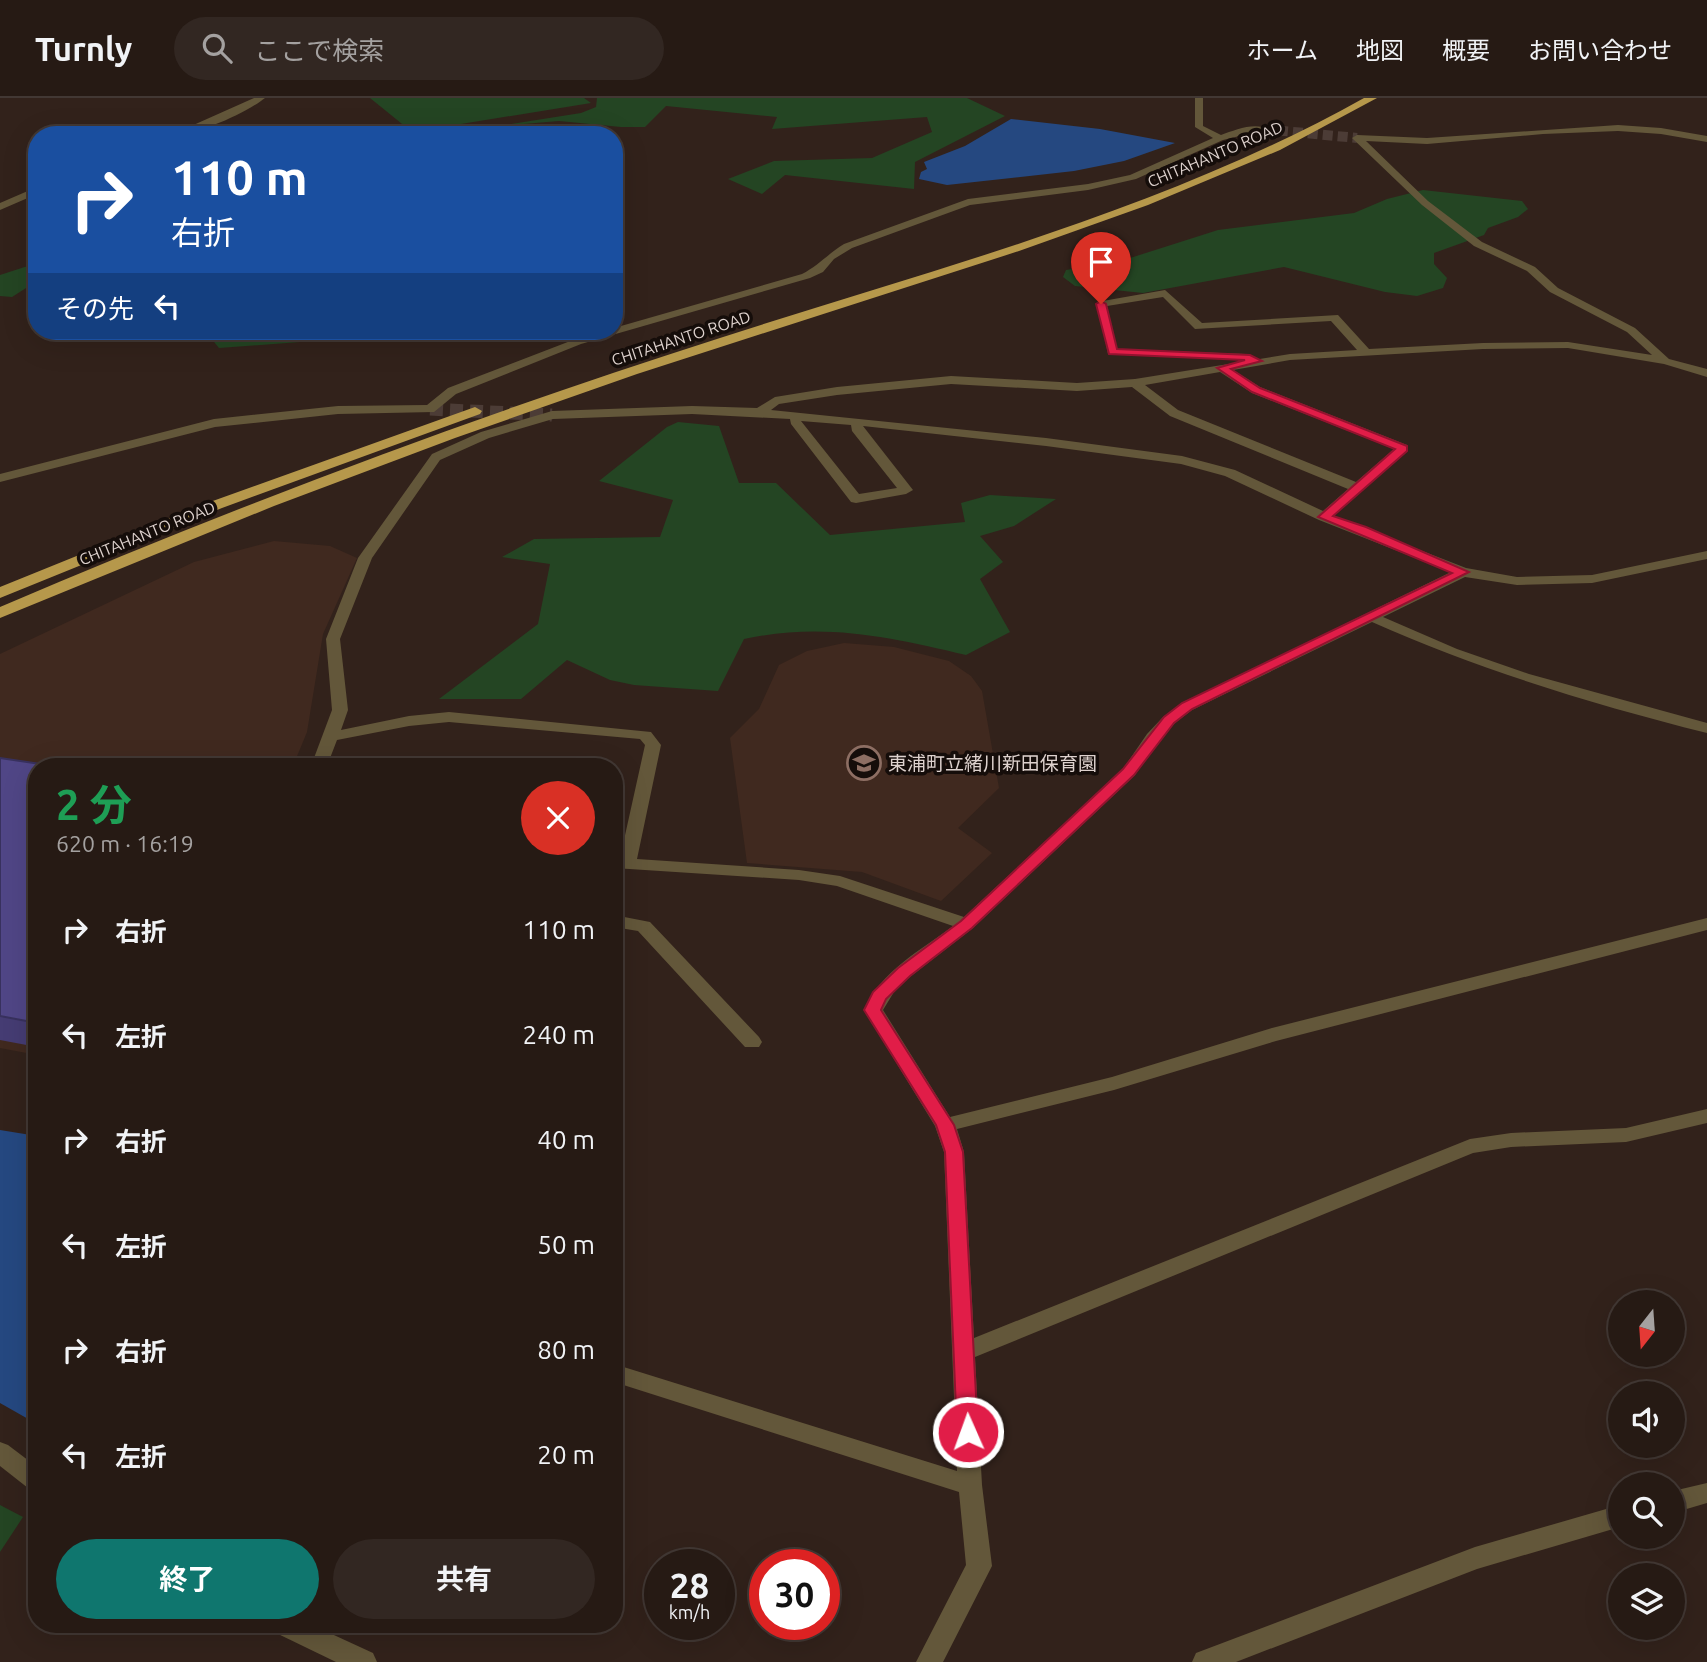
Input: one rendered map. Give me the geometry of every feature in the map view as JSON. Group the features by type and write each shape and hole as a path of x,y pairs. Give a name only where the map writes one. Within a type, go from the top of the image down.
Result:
{"highway":[{"name":"CHITAHANTO ROAD","path":"0,593 216,505 409,433 583,374 973,250 1124,197 1284,131 1346,98"},
{"name":"CHITAHANTO ROAD","path":"0,613 237,515 430,442 596,383 989,257 1156,198 1303,135 1372,98"}],"street":[{"path":"199,126 261,98"},
{"path":"1199,98 1199,127 1220,138"},
{"path":"1665,361 1631,330 1554,290 1531,269 1478,244 1425,203 1408,183 1357,138 1427,141 1557,130 1618,128 1661,131 1707,139"},
{"path":"623,329 806,276 819,270 830,257 848,246 968,202 1088,187 1133,177 1220,138 1243,130 1263,129"},
{"path":"0,207 28,194"},
{"path":"1257,361 1218,354 1112,352 1101,304 1165,293 1199,327 1335,317 1366,353"},
{"path":"0,478 214,424 338,410 430,409 452,391 584,340"},
{"path":"760,412 770,403 794,398 951,380 1077,387 1135,383 1257,361 1453,347 1552,345 1665,361 1707,373"},
{"path":"1222,368 1256,390 1403,448 1324,517"},
{"path":"1135,383 1174,412 1358,488"},
{"path":"322,758 340,710 333,639 365,558 436,457 485,435 552,415 692,410 760,412 1046,442 1199,463 1230,473 1324,517 1463,572 1517,581 1565,581 1625,573 1707,555"},
{"path":"800,415 795,421 856,499 906,491 856,428 859,422"},
{"path":"929,1662 979,1566 970,1485 954,1152 945,1125 873,1010 879,996 890,983 967,924 1129,772 1169,720 1187,706 1374,618 1463,572"},
{"path":"1374,618 1452,652 1524,677 1707,728"},
{"path":"332,736 409,722 449,718 645,735 653,745 623,856"},
{"path":"623,863 840,881 967,924"},
{"path":"623,923 644,926 752,1042"},
{"path":"945,1125 1114,1083 1272,1035 1707,924"},
{"path":"964,1352 1470,1146 1511,1140 1626,1135 1707,1116"},
{"path":"623,1376 970,1485"},
{"path":"0,1452 28,1474"},
{"path":"1685,1499 1707,1493"},
{"path":"1205,1662 1475,1558 1608,1519"},
{"path":"302,1633 364,1662"}],"shaded area":[{"path":"274,541 330,546 357,558 323,634 307,732 296,758 28,758 28,1053 0,1048 0,654 194,562"},
{"name":"東浦町立緒川新田保育園","path":"844,643 894,647 949,661 971,676 982,691 999,788 958,828 992,853 941,901 862,872 747,863 730,738 759,709 779,665 807,651"}],"green space":[{"path":"370,98 584,98 591,103 449,126 405,126"},
{"path":"597,98 967,98 1005,116 915,162 914,189 785,175 762,194 728,179 774,161 872,158 932,132 927,117 772,129 777,117 666,106 645,127 559,121 498,126 581,113 596,107"},
{"path":"1423,190 1522,201 1528,209 1518,217 1488,228 1484,235 1434,253 1434,264 1447,278 1443,288 1417,296 1385,292 1284,267 1143,293 1075,286 1063,277 1066,270 1127,259 1218,230 1354,213 1387,199"},
{"path":"28,266 28,287 12,297 0,296 0,275"},
{"path":"212,340 303,340 300,342 219,348"},
{"path":"678,422 719,426 739,483 776,483 830,535 965,522 961,503 990,495 1056,499 1014,526 980,536 1003,562 980,579 1010,632 966,655 856,634 773,634 744,639 718,691 634,685 610,680 567,660 521,699 439,699 538,624 550,564 502,557 534,539 660,537 673,500 599,481 667,427"},
{"path":"0,1505 23,1517 0,1552"}],"water":[{"path":"1011,119 1100,129 1175,143 1124,161 1074,171 947,185 919,179 921,172 927,169 924,162 965,146"},
{"path":"0,1130 28,1135 28,1419 0,1403"}],"building":[{"path":"0,758 28,762 28,1021 0,1016"}],"tunnel":[{"path":"1263,129 1357,138"},
{"path":"430,409 552,415"}],"place":[{"name":"東浦町立緒川新田保育園","path":"864,763"}],"route":[{"path":"968,1432 954,1152 945,1125 873,1010 879,996 890,983 967,924 1129,772 1153,737 1187,706 1374,618 1463,572 1324,517 1403,448 1256,390 1222,368 1257,361 1246,357 1112,352 1101,304"}]}
